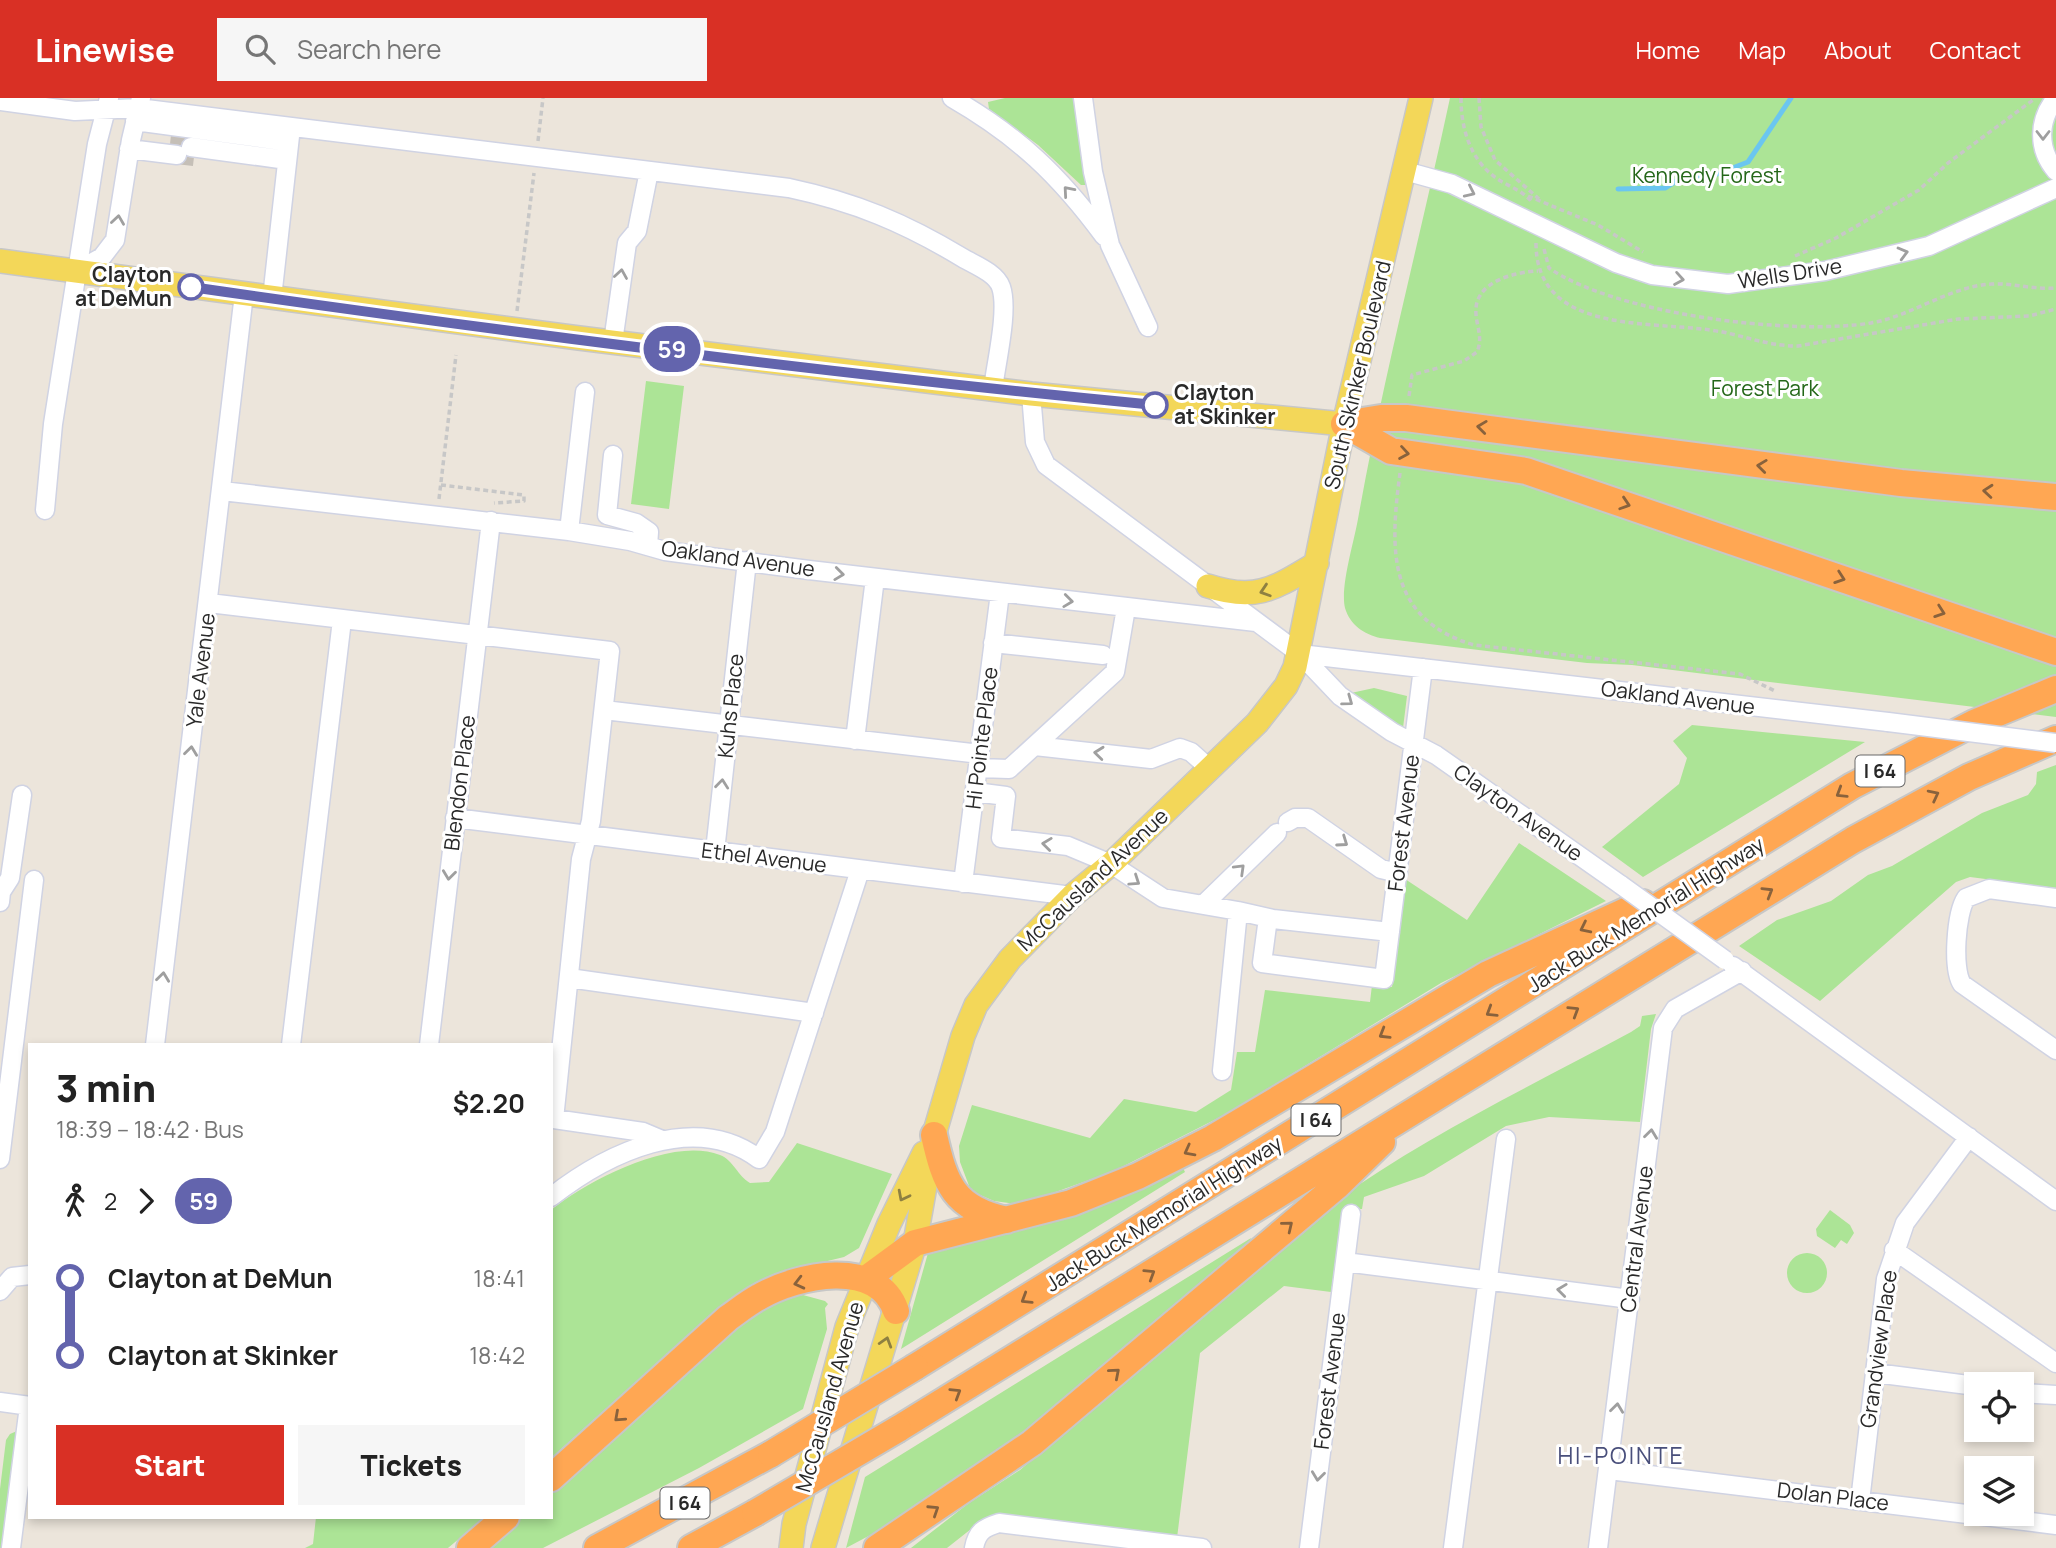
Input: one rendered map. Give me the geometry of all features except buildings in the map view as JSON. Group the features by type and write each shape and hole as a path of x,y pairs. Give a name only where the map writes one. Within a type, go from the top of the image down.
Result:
{"highway":[{"path":"1344,424 1381,418 1406,418 1901,483 2056,497"},
{"path":"1344,424 1391,451 1526,471 2049,650"},
{"name":"Jack Buck Memorial Highway","path":"597,1548 771,1454 915,1367 1852,786 1974,723 2056,689"},
{"name":"Jack Buck Memorial Highway","path":"691,1548 898,1429 1853,840 1969,777 2056,741"},
{"path":"866,1279 915,1243 1071,1203 1178,1157 1488,974 1596,922 1715,873"},
{"path":"877,1548 985,1476 1042,1434 1338,1185 1412,1111"},
{"path":"934,1135 945,1178 958,1198 981,1213 1009,1220"},
{"path":"553,1476 728,1318 759,1297 802,1281 843,1276 866,1279 886,1291 896,1311"},
{"path":"470,1548 504,1519"}],"main road":[{"name":"South Skinker Boulevard","path":"1300,654 1344,424 1421,98"},
{"path":"0,261 515,330 1031,394 1344,424"},
{"path":"1208,586 1239,594 1260,593 1317,563"},
{"name":"McCausland Avenue","path":"823,1548 896,1311 915,1243 934,1135 963,1036 976,1005 1010,959 1072,896 1111,864 1272,706 1286,686 1300,654"},
{"name":"McCausland Avenue","path":"790,1548 793,1524 832,1376 866,1279 894,1212 934,1135"}],"street":[{"path":"953,98 991,120 1026,147 1088,214 1110,245 1148,327"},
{"path":"1083,98 1093,172 1110,245"},
{"path":"2056,98 2046,112 2042,139 2045,153 2056,171"},
{"path":"0,101 75,111 107,104 134,124 183,146 536,158 789,188 853,203 886,215 993,275 1001,285 1003,297 993,389"},
{"path":"45,510 53,424 97,144 107,104"},
{"path":"134,124 288,150"},
{"path":"79,270 102,257 115,240 134,124"},
{"path":"272,298 288,150"},
{"path":"613,342 627,243 637,232 649,171"},
{"name":"Wells Drive","path":"1405,171 1452,184 1616,262 1653,275 1728,284 1825,271 1929,246 2056,188"},
{"name":"Yale Avenue","path":"155,1043 244,294"},
{"path":"569,531 585,392"},
{"name":"Clayton Avenue","path":"1031,394 1035,442 1046,465 1300,654 1340,696 1392,732 1415,743 1742,971 2056,1200"},
{"path":"613,455 607,515 636,523 649,532 648,546"},
{"name":"Oakland Avenue","path":"222,491 569,531 665,551 875,578 1256,622"},
{"name":"Blendon Place","path":"429,1043 491,521"},
{"name":"Kuhs Place","path":"715,851 747,561"},
{"path":"855,740 875,578"},
{"name":"Hi Pointe Place","path":"963,883 1000,593"},
{"path":"209,603 610,651 588,835 581,859 554,1119 643,1132 662,1140"},
{"path":"604,710 855,740 979,761 1009,769 1115,673 1126,608"},
{"path":"291,1043 342,620"},
{"path":"993,643 1103,655"},
{"name":"Oakland Avenue","path":"1300,654 2056,741"},
{"name":"Forest Avenue","path":"1268,918 1262,963 1384,979 1423,668"},
{"path":"1035,746 1152,759 1180,748 1191,752 1210,769"},
{"path":"975,792 1006,796 1001,838 1068,846 1111,864 1160,897 1268,918 1390,932"},
{"path":"0,902 1,892 10,878 22,794"},
{"name":"Ethel Avenue","path":"455,818 1072,896"},
{"path":"1204,904 1295,818 1308,818 1381,869 1398,873"},
{"path":"553,1196 602,1162 662,1140 715,1141 736,1145 759,1159 775,1132 860,870"},
{"path":"0,1160 34,880"},
{"path":"2056,898 1989,889 1966,898 1959,931 1956,970 1962,984 2056,1049"},
{"path":"1222,1071 1238,911"},
{"name":"Central Avenue","path":"1598,1548 1662,1028 1675,1009 1742,971"},
{"path":"569,978 814,1013"},
{"name":"Grandview Place","path":"1860,1501 1886,1279 1894,1250 1905,1223 1969,1137"},
{"path":"1453,1548 1506,1139"},
{"name":"Forest Avenue","path":"1309,1548 1351,1214"},
{"path":"1894,1250 2056,1363"},
{"path":"1345,1262 1630,1299"},
{"path":"0,1291 12,1278 28,1275"},
{"path":"1875,1373 1964,1384"},
{"path":"2034,1393 2056,1395"},
{"path":"1,1407 28,1406"},
{"path":"11,1548 28,1414"},
{"name":"Dolan Place","path":"1609,1470 2056,1525"},
{"path":"974,1548 976,1536 984,1528 999,1523 1202,1548"}],"path":[{"path":"515,330 543,98"},
{"path":"1461,98 1463,127 1475,156 1497,179 1526,195 1591,222 1642,252 1655,256"},
{"path":"1479,98 1481,127 1496,160 1541,201 1544,210"},
{"path":"1788,258 1818,248 1919,190 1948,163 2034,98"},
{"path":"1526,195 1536,209"},
{"path":"1536,233 1538,271 1551,293 1607,318 1654,327 1711,330 1776,346 1798,346 1958,319 2029,316 2056,309"},
{"path":"1543,236 1549,268 1585,288 1670,310 1774,325 1870,323 1911,312 1964,290 1992,284 2056,288"},
{"path":"1409,396 1412,375 1472,357 1480,345 1476,306 1483,291 1503,279 1538,271"},
{"path":"439,497 456,355"},
{"path":"1401,469 1392,538 1397,571 1420,611 1449,635 1474,645 1740,674 1753,680"},
{"path":"441,485 524,495 524,501 487,503"}],"green space":[{"path":"1005,98 1078,98 1087,185 1081,185 1038,145 989,109 988,102"},
{"name":"Forest Park","path":"1450,98 2056,98 2056,717 1632,665 1587,663 1380,638 1368,634 1354,624 1347,614 1344,599 1348,564 1390,361"},
{"path":"646,381 684,386 669,509 631,504"},
{"path":"1374,688 1407,696 1403,728 1351,693"},
{"path":"1692,725 1865,742 1643,877 1602,847 1679,784 1687,758 1673,741"},
{"path":"2056,765 2056,888 1970,877 1956,882 1820,1001 1739,946 1777,920 1831,901 1868,875 1892,866 1982,813 2028,795 2036,784 2037,772"},
{"path":"1519,843 1606,901 1441,983 1228,1113 1114,1171 1016,1204 994,1201 971,1191 960,1162 959,1146 972,1105 1090,1138 1124,1099 1196,1112 1231,1090 1237,1052 1255,1052 1265,990 1370,1002 1372,985 1392,987 1405,879 1467,920"},
{"path":"1656,1014 1651,1029 1640,1122 1549,1117 1506,1126 1424,1176 1364,1197 1362,1209 1343,1208 1331,1292 1284,1286 1200,1353 1177,1538 997,1515 985,1518 947,1548 911,1548 969,1503 1020,1470 1334,1202 1442,1133 1631,1032 1640,1026 1642,1016"},
{"path":"797,1143 892,1174 859,1248 844,1257 774,1274 723,1304 553,1456 553,1209 586,1186 631,1164 678,1152 700,1151 720,1155 750,1183 769,1182"},
{"path":"1182,1166 1185,1172 901,1349 928,1253"},
{"path":"1830,1210 1850,1225 1854,1233 1847,1244 1841,1240 1835,1248 1817,1236 1816,1229"},
{"path":"1251,1238 1248,1246 1004,1449 893,1523 846,1548 865,1477"},
{"path":"1807,1253 1815,1254 1821,1259 1826,1265 1826,1281 1821,1287 1815,1292 1807,1293 1799,1292 1793,1287 1788,1281 1787,1273 1788,1265 1793,1259 1799,1254"},
{"path":"803,1295 828,1304 825,1308 827,1329 803,1409 699,1468 543,1548 486,1548 518,1519 553,1519 553,1487 751,1314 781,1300"},
{"path":"17,1431 6,1548 0,1548 0,1489 6,1440 10,1434"},
{"path":"316,1519 483,1519 448,1548 305,1548 313,1544"}],"waterway":[{"path":"1618,189 1665,188 1678,180 1717,174 1748,162 1791,98"}],"tunnel":[{"path":"171,135 189,137"},
{"path":"177,155 194,157"}],"bus line":[{"name":"59","path":"191,287 1031,394 1155,405"}],"place":[{"name":"Clayton at DeMun","path":"191,287"},
{"name":"Clayton at Skinker","path":"1155,405"}],"district":[{"name":"HI-POINTE","path":"1621,1456"}],"park label":[{"name":"Kennedy Forest","path":"1707,176"}]}
